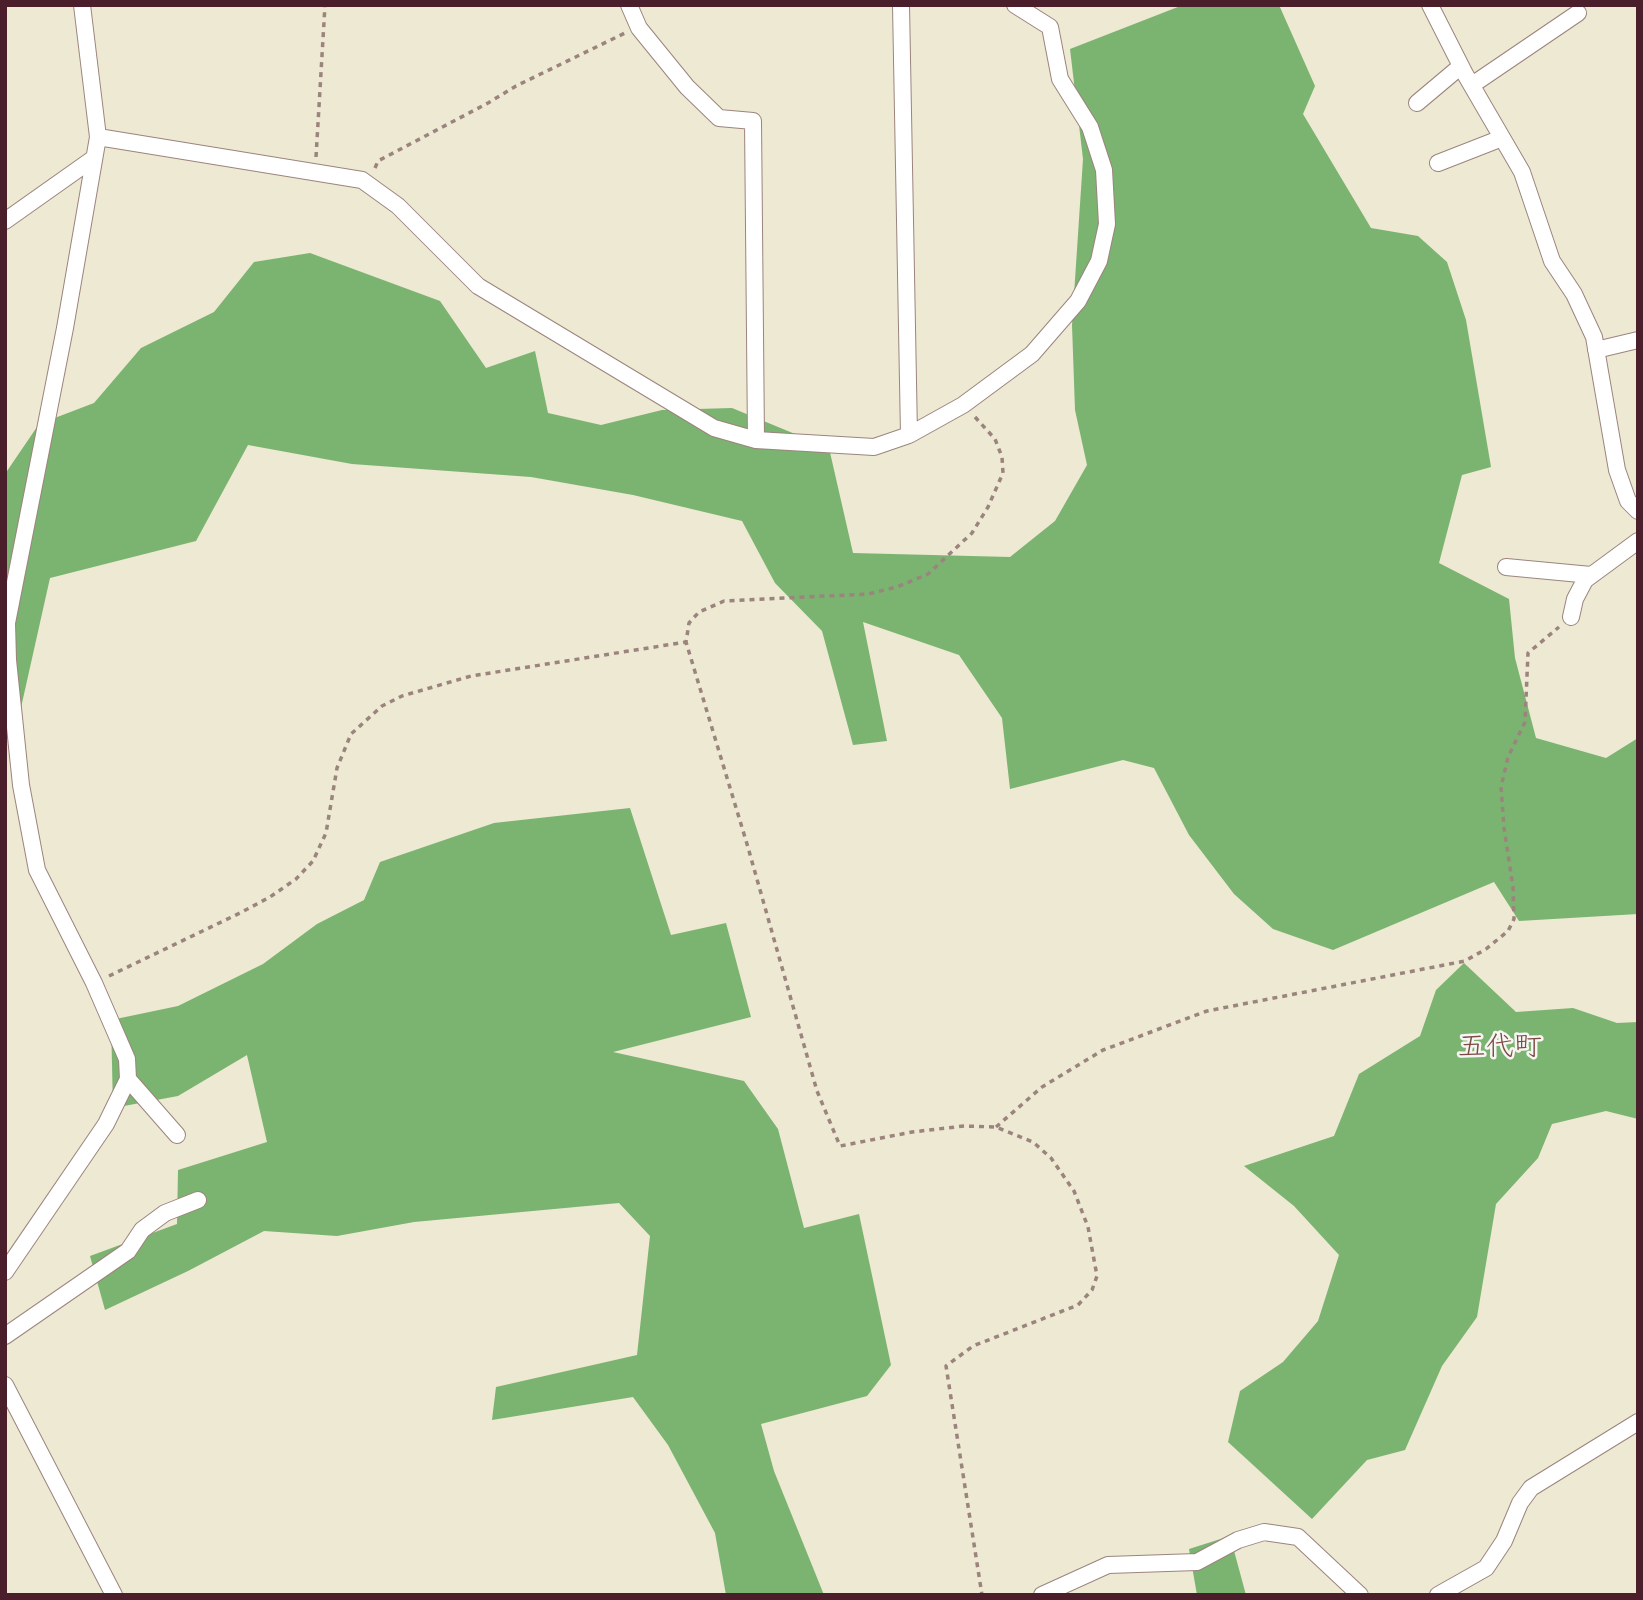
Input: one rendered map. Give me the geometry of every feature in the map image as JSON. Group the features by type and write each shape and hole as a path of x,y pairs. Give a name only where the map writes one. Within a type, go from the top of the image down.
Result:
{"street":[{"path":"5,1272 106,1124 128,1079 127,1059 94,983 37,870 21,785 8,660 7,623 65,328 98,137 82,5"},
{"path":"629,5 639,28 687,87 719,118 753,121 756,440"},
{"path":"901,5 909,435"},
{"path":"98,137 368,183 398,206 478,286 714,428 756,440 874,447 909,435 963,405 1031,354 1078,301 1099,261 1108,224 1104,170 1090,127 1060,79 1050,27 1015,5"},
{"path":"1430,5 1472,86 1522,172 1552,261 1574,294 1594,337 1617,470 1628,501 1638,511"},
{"path":"1472,86 1578,13"},
{"path":"1417,103 1461,66"},
{"path":"1438,163 1503,138"},
{"path":"5,221 94,158"},
{"path":"1596,350 1638,340"},
{"path":"1571,617 1575,599 1585,580 1638,541"},
{"path":"1506,567 1591,575"},
{"path":"128,1079 177,1135"},
{"path":"5,1336 128,1251 142,1230 165,1213 198,1200"},
{"path":"5,1385 114,1595"},
{"path":"1438,1595 1486,1568 1504,1541 1520,1503 1531,1488 1638,1422"},
{"path":"1042,1595 1108,1565 1197,1562 1238,1540 1264,1532 1298,1537 1360,1595"}],"path":[{"path":"314,174 325,5"},
{"path":"368,183 378,161 612,37 639,28"},
{"path":"963,405 995,439 1002,457 1003,473 988,507 972,533 953,553 928,574 897,587 868,594 724,601 694,617 689,623 685,642 747,844 817,1091 840,1146 912,1132 964,1126 996,1127 1033,1142 1051,1158 1074,1191 1088,1227 1097,1276 1092,1290 1078,1305 973,1346 946,1366 982,1595"},
{"path":"996,1127 1042,1087 1103,1049 1208,1011 1465,961 1486,949 1508,931 1514,919 1513,887 1501,786 1508,757 1525,722 1528,653 1571,617"},
{"path":"94,983 240,913 270,897 296,878 313,861 326,833 337,768 351,734 382,706 402,696 471,676 685,642"}],"green space":[{"path":"1183,5 1279,5 1315,86 1303,114 1371,228 1418,236 1447,262 1466,320 1491,467 1462,475 1439,563 1509,599 1515,658 1536,738 1606,758 1638,738 1638,914 1519,921 1494,882 1333,950 1273,929 1234,894 1189,835 1154,768 1123,760 1010,789 1002,718 959,655 863,622 887,741 853,745 822,631 775,583 742,521 633,495 531,477 352,464 248,445 196,541 50,578 18,721 5,678 5,474 39,424 94,403 141,348 214,312 254,262 310,253 440,301 486,368 535,351 548,413 601,425 662,410 732,408 829,448 853,553 1010,557 1055,521 1087,465 1075,410 1072,325 1083,159 1070,49"},
{"path":"630,808 671,935 726,923 751,1017 613,1052 744,1081 778,1129 804,1228 859,1214 891,1365 867,1396 761,1424 774,1471 824,1595 726,1595 715,1533 668,1445 633,1397 492,1420 496,1387 637,1355 650,1236 619,1203 414,1222 337,1236 264,1231 105,1310 90,1256 177,1224 178,1170 267,1142 247,1055 178,1096 113,1108 111,1020 178,1006 263,964 317,924 364,900 380,862 494,823"},
{"path":"1464,963 1516,1012 1573,1008 1617,1023 1638,1022 1638,1119 1606,1111 1552,1124 1538,1158 1496,1204 1477,1317 1442,1366 1405,1450 1367,1460 1312,1519 1228,1442 1240,1391 1283,1362 1318,1321 1339,1255 1294,1206 1244,1166 1334,1136 1359,1074 1420,1036 1436,990"},
{"path":"1230,1536 1246,1595 1197,1595 1189,1549"}],"district":[{"name":"五代町","path":"1500,1048"}]}
